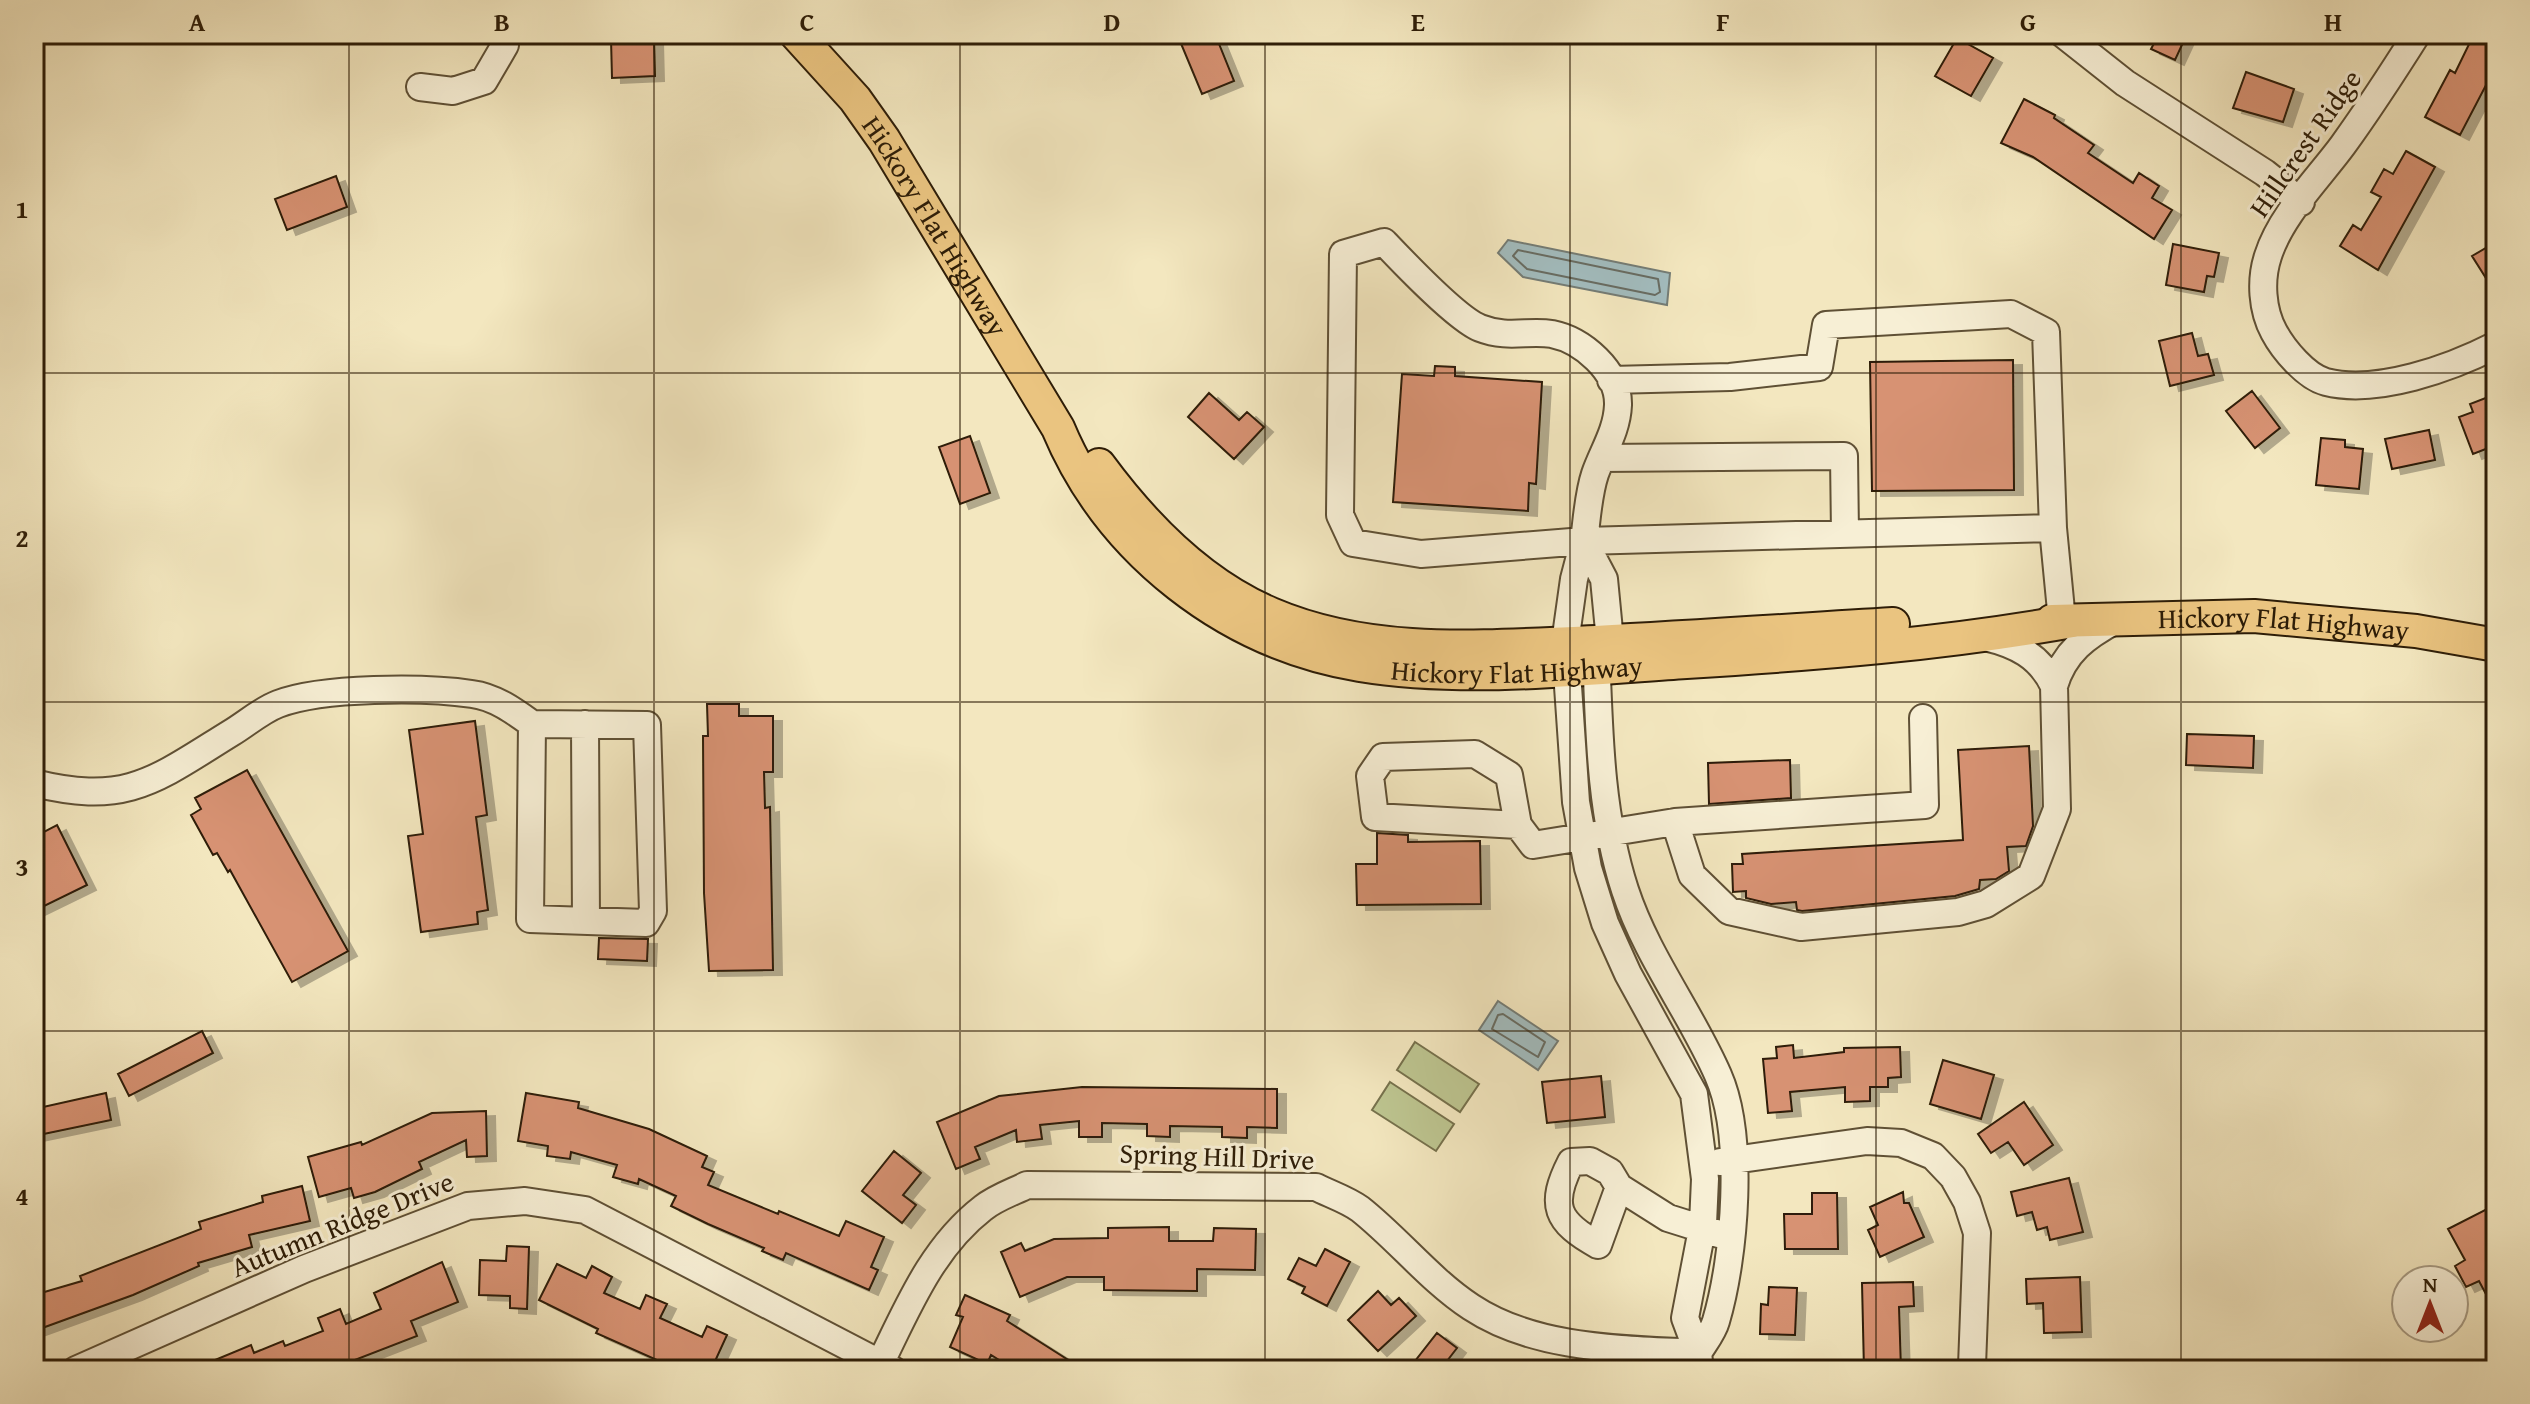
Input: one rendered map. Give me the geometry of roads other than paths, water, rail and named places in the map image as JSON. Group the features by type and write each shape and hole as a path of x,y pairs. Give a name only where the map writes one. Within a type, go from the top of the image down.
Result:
{"main road":[{"name":"Hickory Flat Highway","path":"796,34 855,99 884,140 1058,428 1092,455 1127,501 1170,546 1222,587 1272,614 1325,632 1394,644 1587,653 1985,637 2067,621"},
{"name":"Hickory Flat Highway","path":"1587,653 1909,623 2219,615 2288,618 2416,631 2496,645"}],"street":[{"path":"420,87 453,91 484,81 505,45 506,34"},
{"path":"2063,34 2125,83 2265,173 2301,202"},
{"name":"Hillcrest Ridge","path":"2417,34 2364,117 2282,227 2267,256 2263,288 2268,321 2283,349 2324,381 2356,383 2421,375 2496,345"},
{"path":"1699,1361 1716,1323 1730,1237 1735,1161 1729,1107 1718,1075 1636,921 1610,830 1574,579 1584,541 1594,477 1613,433 1619,402 1611,380 1592,352 1552,334 1516,336 1477,327 1415,275 1384,242 1343,254 1340,515 1353,543 1421,554 1584,541 2053,528"},
{"path":"1611,380 1730,377 1819,367 1826,325 2011,314 2046,332 2053,528 2067,621"},
{"path":"1602,458 1844,456 1845,534"},
{"path":"1584,541 1604,579 1587,653 1581,836 1605,923 1628,974 1694,1094 1704,1163 1702,1228 1685,1318 1699,1361"},
{"path":"1675,822 1692,875 1729,911 1801,927 1958,912 1986,904 2031,876 2057,809 2054,686 2070,652 2092,633 2119,618"},
{"path":"1985,637 2032,656 2054,686"},
{"path":"34,783 95,795 144,785 277,705 315,695 356,691 474,694 506,706 532,724 647,725 653,911 646,923 530,919 532,724"},
{"path":"1518,825 1375,817 1370,776 1383,757 1475,754 1509,775 1518,825 1533,845 1610,830 1675,822 1925,805 1923,718"},
{"path":"585,724 586,921"},
{"path":"1704,1163 1867,1141 1901,1143 1933,1156 1953,1177 1967,1202 1977,1233 1972,1366"},
{"name":"Spring Hill Drive","path":"884,1368 919,1285 947,1242 984,1206 1027,1185 1316,1187 1358,1207 1471,1307 1510,1325 1549,1338 1699,1361"},
{"path":"1619,1187 1668,1218 1730,1237"},
{"name":"Autumn Ridge Drive","path":"76,1370 304,1269 468,1206 525,1201 585,1210 884,1368"}],"water":[{"path":"1508,240 1670,273 1667,305 1523,277 1498,253"},
{"path":"1498,1001 1558,1041 1538,1070 1479,1030"}]}
